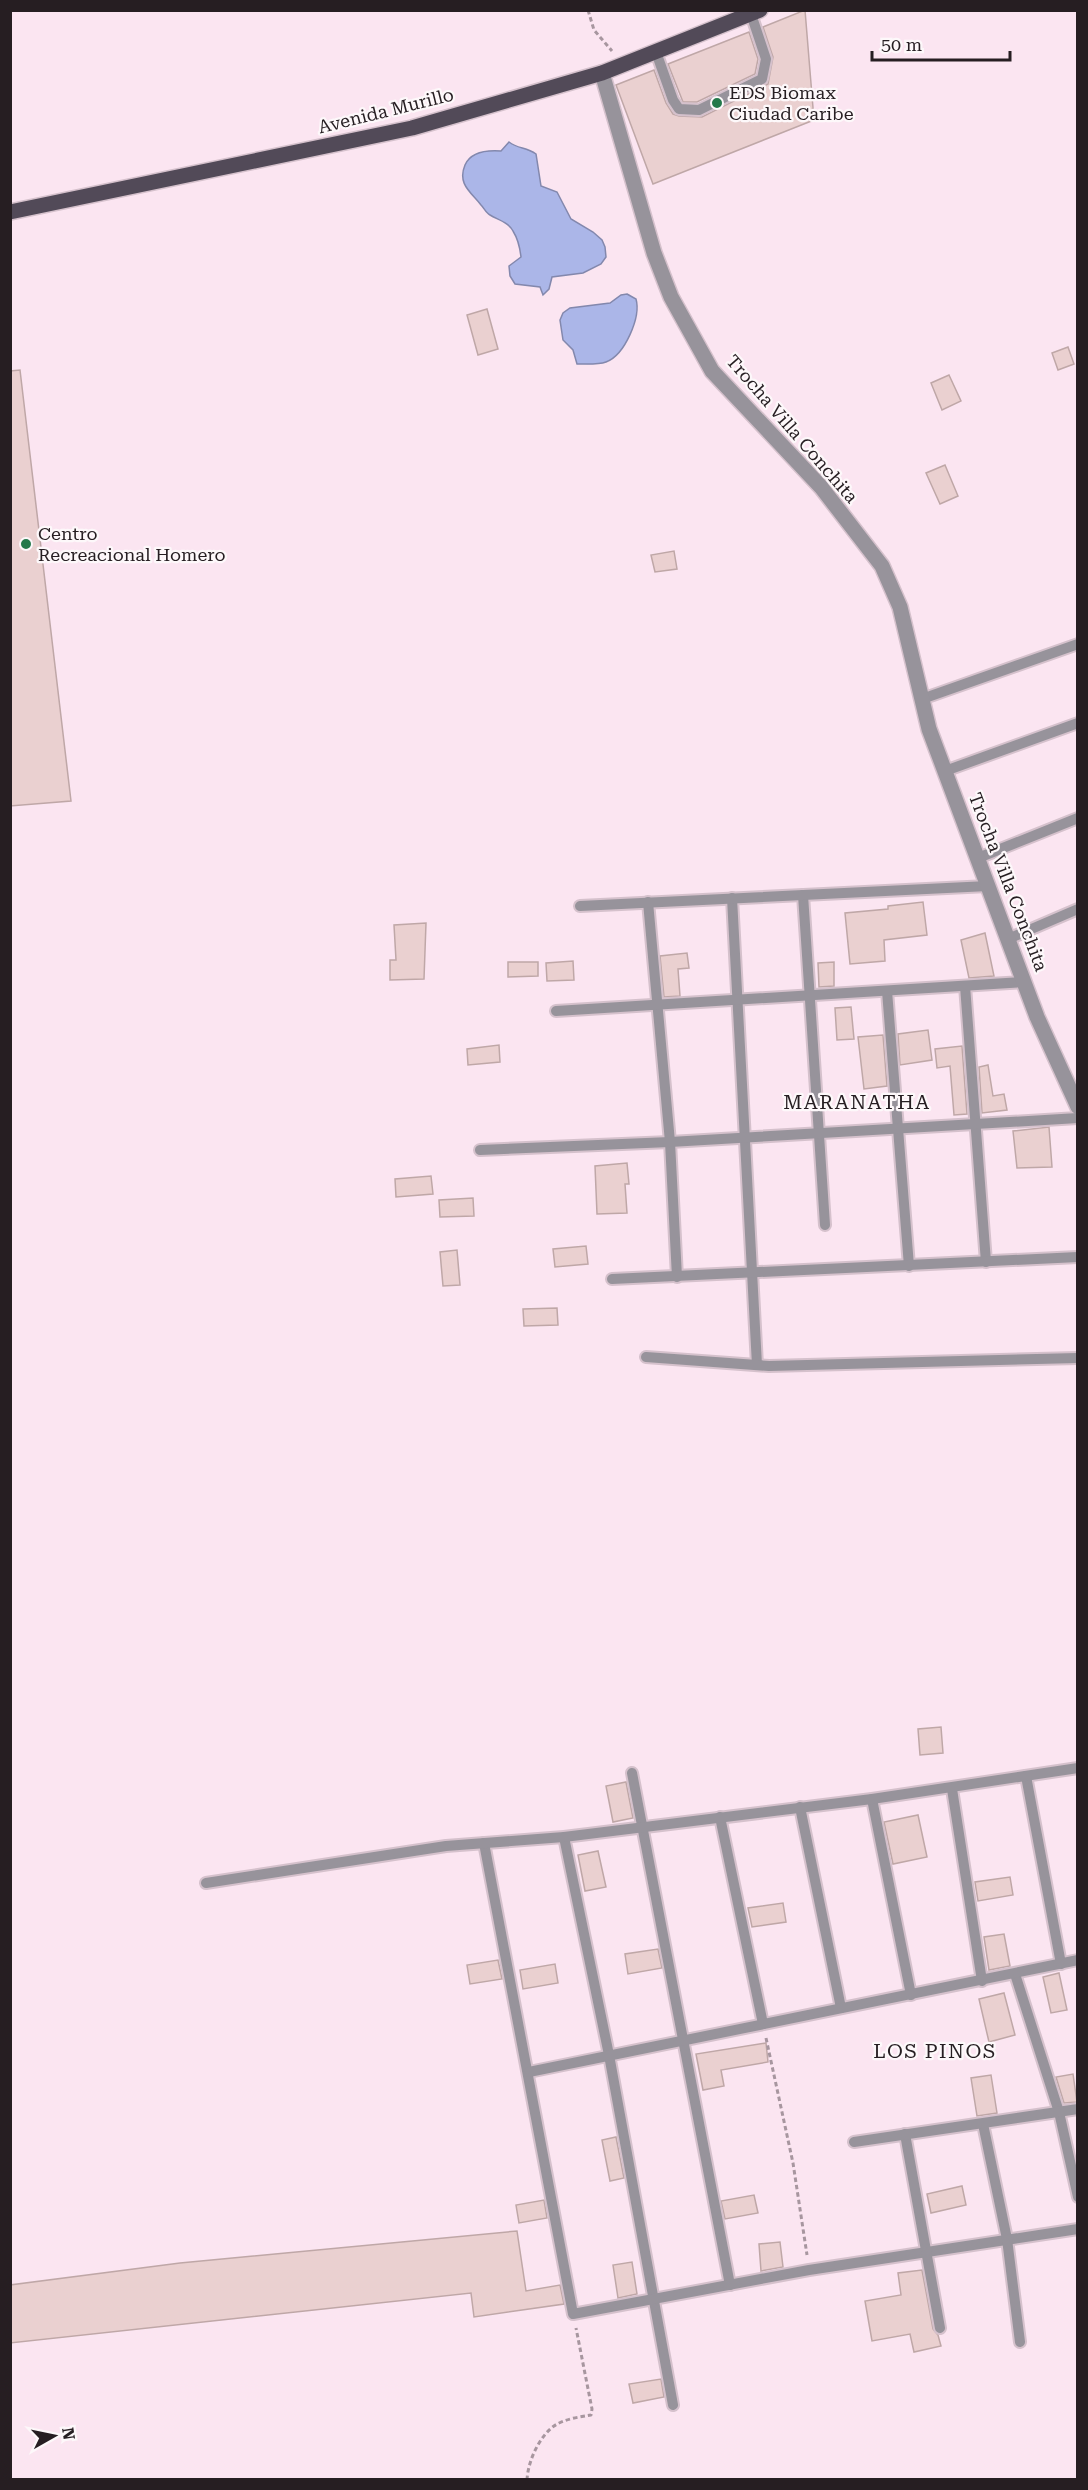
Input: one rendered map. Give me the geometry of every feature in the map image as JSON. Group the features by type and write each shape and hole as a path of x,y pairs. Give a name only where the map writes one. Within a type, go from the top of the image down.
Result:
{"main road":[{"name":"Avenida Murillo","path":"10,212 412,128 602,72 755,12"}],"street":[{"name":"Trocha Villa Conchita","path":"602,72 654,253 671,297 712,371 821,487 882,566 900,607 929,729 1024,982 1077,1107"}],"lane":[{"path":"656,52 673,100 679,109 699,110 762,80 766,59 755,12"},
{"path":"922,699 1077,644"},
{"path":"945,771 1077,723"},
{"path":"978,858 1077,818"},
{"path":"580,906 988,886"},
{"path":"803,895 825,1225"},
{"path":"732,898 757,1365"},
{"path":"648,902 670,1142 677,1277"},
{"path":"1008,939 1077,909"},
{"path":"556,1011 1024,982"},
{"path":"965,986 986,1262"},
{"path":"887,991 909,1266"},
{"path":"480,1150 670,1142 1077,1118"},
{"path":"612,1279 1077,1257"},
{"path":"646,1357 757,1365 1077,1358"},
{"path":"206,1883 483,1843 564,1837 952,1789 1077,1768"},
{"path":"632,1773 685,2040 730,2285"},
{"path":"1026,1776 1061,1964"},
{"path":"952,1789 982,1981"},
{"path":"872,1799 911,1995"},
{"path":"800,1807 841,2008"},
{"path":"720,1817 763,2024"},
{"path":"564,1837 609,2055 673,2405"},
{"path":"483,1843 529,2072 573,2314 809,2270 1077,2229"},
{"path":"529,2072 1077,1960"},
{"path":"1016,1974 1059,2112 1077,2197"},
{"path":"854,2142 1077,2109"},
{"path":"983,2124 1007,2239 1020,2342"},
{"path":"905,2134 928,2251 940,2328"}],"path":[{"path":"588,10 594,30 623,64"},
{"path":"763,2024 793,2163 809,2270"},
{"path":"527,2480 538,2446 554,2426 591,2415 592,2409 573,2314"}],"water":[{"path":"509,142 536,154 541,186 557,192 571,219 593,232 602,240 605,247 606,257 601,264 583,273 552,277 549,289 543,295 540,287 515,284 510,276 509,266 521,257 515,234 508,225 487,213 464,183 463,172 471,157 485,151 501,151"},
{"path":"627,294 636,299 637,307 634,325 625,344 613,358 606,362 577,364 573,350 563,340 560,320 563,313 570,308 610,303 621,295"}],"building":[{"name":"EDS Biomax Ciudad Caribe","path":"805,10 814,120 653,184 616,85 654,70 666,103 673,114 702,117 768,84 773,57 763,27"},
{"path":"749,32 758,59 755,74 697,102 683,102 668,64"},
{"path":"487,309 498,349 478,355 467,315"},
{"path":"1068,347 1074,364 1058,370 1052,353"},
{"name":"Centro Recreacional Homero","path":"20,370 71,801 10,806 10,371"},
{"path":"949,375 961,401 942,410 931,383"},
{"path":"945,465 958,496 940,504 926,473"},
{"path":"674,551 677,569 655,572 651,555"},
{"path":"923,902 927,935 884,940 885,961 850,964 845,913 888,909 888,906"},
{"path":"426,923 424,979 390,980 390,960 396,960 394,925"},
{"path":"985,933 994,976 969,978 961,940"},
{"path":"687,953 689,968 678,969 680,996 664,997 660,956"},
{"path":"573,961 574,980 547,981 546,963"},
{"path":"508,962 538,962 538,976 508,977"},
{"path":"834,962 834,986 819,987 818,963"},
{"path":"851,1007 854,1039 837,1040 835,1008"},
{"path":"928,1030 932,1060 900,1065 898,1034"},
{"path":"883,1035 887,1086 864,1089 858,1037"},
{"path":"499,1045 500,1062 468,1065 467,1049"},
{"path":"962,1046 967,1114 954,1115 950,1066 937,1068 935,1049"},
{"path":"988,1065 993,1096 1004,1094 1007,1110 982,1113 979,1067"},
{"path":"1049,1127 1052,1167 1017,1168 1013,1131"},
{"path":"627,1163 629,1184 625,1184 627,1213 597,1214 595,1166"},
{"path":"431,1176 433,1194 396,1197 395,1179"},
{"path":"473,1198 474,1216 440,1217 439,1200"},
{"path":"586,1246 588,1264 555,1267 553,1249"},
{"path":"457,1250 460,1285 443,1286 440,1252"},
{"path":"557,1308 558,1325 524,1326 523,1309"},
{"path":"941,1727 943,1753 920,1755 918,1729"},
{"path":"626,1782 633,1818 613,1822 606,1786"},
{"path":"918,1815 927,1857 893,1864 884,1822"},
{"path":"598,1851 606,1887 585,1891 578,1855"},
{"path":"1010,1877 1013,1895 978,1901 975,1882"},
{"path":"783,1903 786,1922 752,1927 748,1908"},
{"path":"1004,1934 1010,1966 989,1970 984,1937"},
{"path":"658,1949 662,1968 628,1974 625,1954"},
{"path":"498,1960 502,1979 470,1984 467,1965"},
{"path":"555,1964 558,1983 523,1989 520,1970"},
{"path":"1059,1973 1067,2010 1051,2013 1043,1977"},
{"path":"1004,1993 1015,2035 989,2042 979,1999"},
{"path":"766,2043 768,2062 721,2070 724,2086 703,2090 696,2054"},
{"path":"1073,2074 1077,2102 1064,2103 1056,2077"},
{"path":"991,2075 997,2113 977,2116 971,2078"},
{"path":"616,2137 624,2178 610,2181 602,2140"},
{"path":"962,2186 966,2205 931,2213 927,2194"},
{"path":"754,2195 758,2213 725,2219 721,2201"},
{"path":"544,2200 547,2218 519,2223 516,2205"},
{"path":"517,2231 526,2291 560,2285 564,2304 474,2317 471,2293 10,2343 10,2285 180,2263"},
{"path":"780,2242 783,2267 761,2271 759,2244"},
{"path":"632,2262 637,2294 618,2298 613,2265"},
{"path":"922,2270 933,2329 938,2335 941,2346 914,2352 910,2334 872,2341 865,2301 901,2295 898,2273"},
{"path":"661,2379 664,2397 633,2403 629,2384"}],"place":[{"name":"EDS Biomax Ciudad Caribe","path":"717,103"},
{"name":"Centro Recreacional Homero","path":"26,544"}],"district":[{"name":"MARANATHA","path":"857,1102"},
{"name":"LOS PINOS","path":"935,2051"}]}
